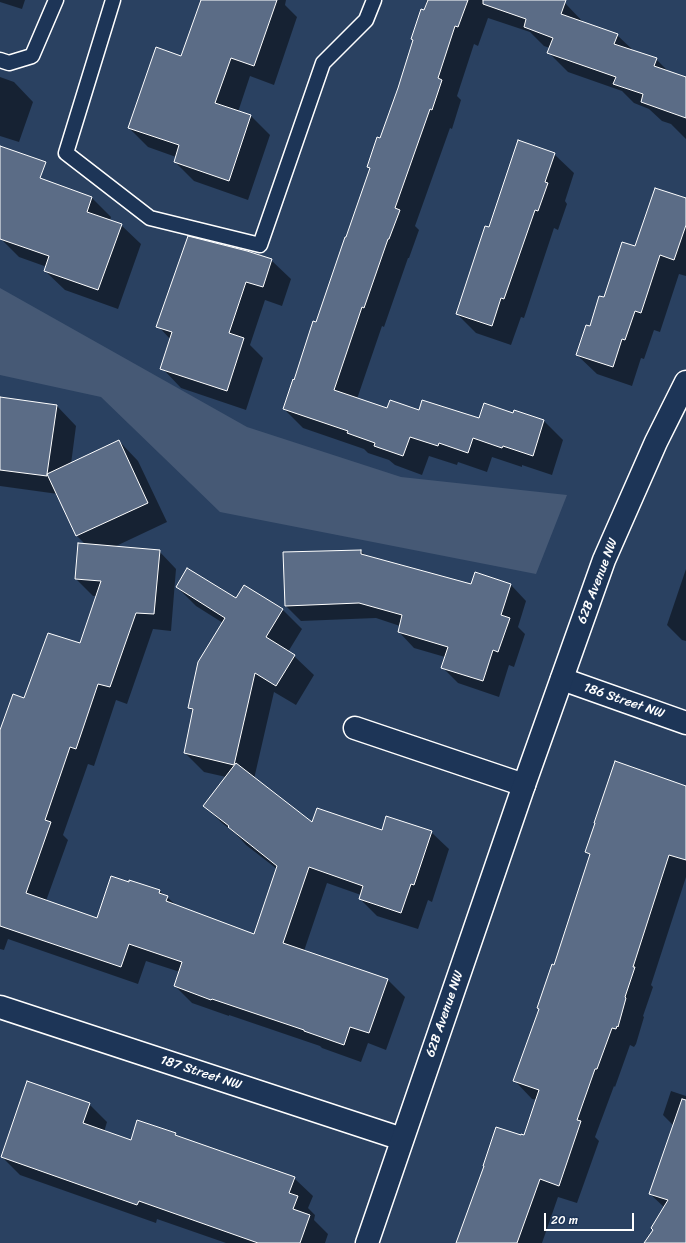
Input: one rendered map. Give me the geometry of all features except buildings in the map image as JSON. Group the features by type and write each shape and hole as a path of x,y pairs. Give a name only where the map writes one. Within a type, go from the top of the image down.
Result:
{"street":[{"name":"62B Avenue NW","path":"367,1243 524,785 604,560 656,442 686,382"},
{"name":"186 Street NW","path":"562,679 686,723"},
{"path":"355,728 524,785"},
{"name":"187 Street NW","path":"0,1007 402,1139"}],"lane":[{"path":"0,60 9,63 32,56 56,0"},
{"path":"113,0 66,153 150,218 260,245 323,63 366,20 374,0"}],"shaded area":[{"path":"0,288 247,427 401,477 567,495 536,574 220,512 101,397 0,375"}]}
